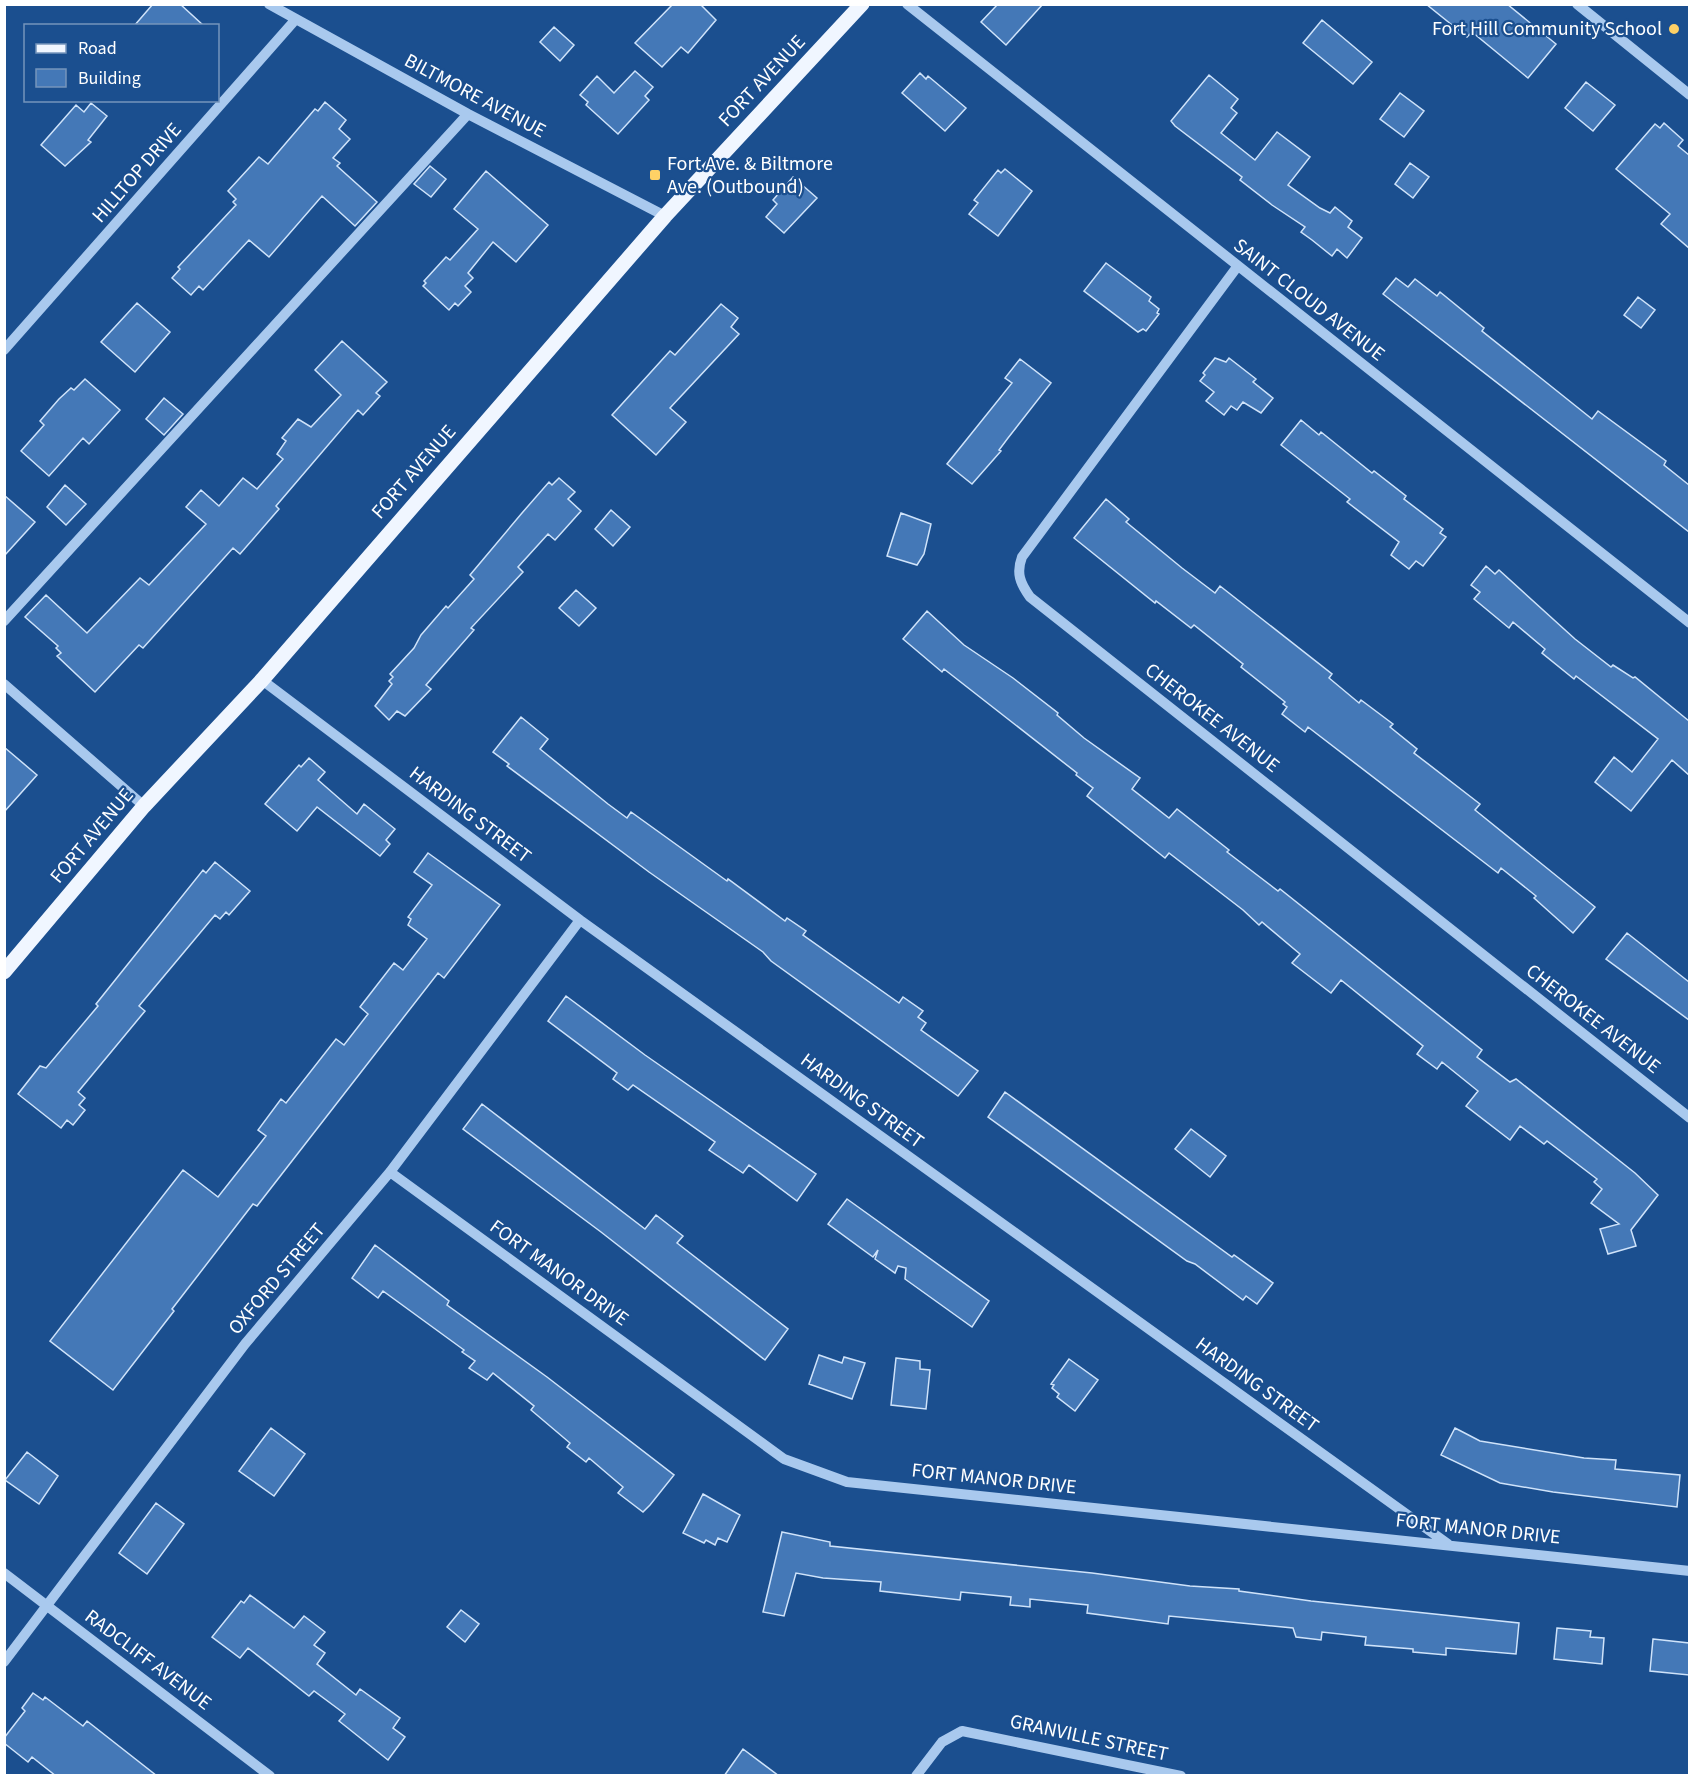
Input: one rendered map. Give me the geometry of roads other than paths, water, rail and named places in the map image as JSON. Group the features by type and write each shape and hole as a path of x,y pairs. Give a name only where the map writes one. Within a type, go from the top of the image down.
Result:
{"main road":[{"name":"FORT AVENUE","path":"4,972 144,806 262,680 665,216 862,4"}],"street":[{"name":"BILTMORE AVENUE","path":"269,4 468,114 665,216"},
{"name":"SAINT CLOUD AVENUE","path":"907,4 1689,623"},
{"path":"1577,4 1689,95"},
{"name":"HILLTOP DRIVE","path":"4,350 296,19"},
{"path":"4,621 468,114"},
{"name":"CHEROKEE AVENUE","path":"1237,267 1022,557 1019,578 1023,587 1030,597 1689,1118"},
{"name":"HARDING STREET","path":"262,680 580,920 1448,1544"},
{"path":"4,684 144,806"},
{"name":"OXFORD STREET","path":"4,1662 245,1344 390,1172 580,920"},
{"name":"FORT MANOR DRIVE","path":"390,1172 784,1459 847,1482 1689,1571"},
{"name":"RADCLIFF AVENUE","path":"4,1573 270,1776"},
{"name":"GRANVILLE STREET","path":"916,1776 942,1742 962,1731 1181,1776"}],"place":[{"name":"Fort Hill Community School","path":"1674,29"},
{"name":"Fort Ave. & Biltmore Ave. (Outbound)","path":"655,175"}]}
